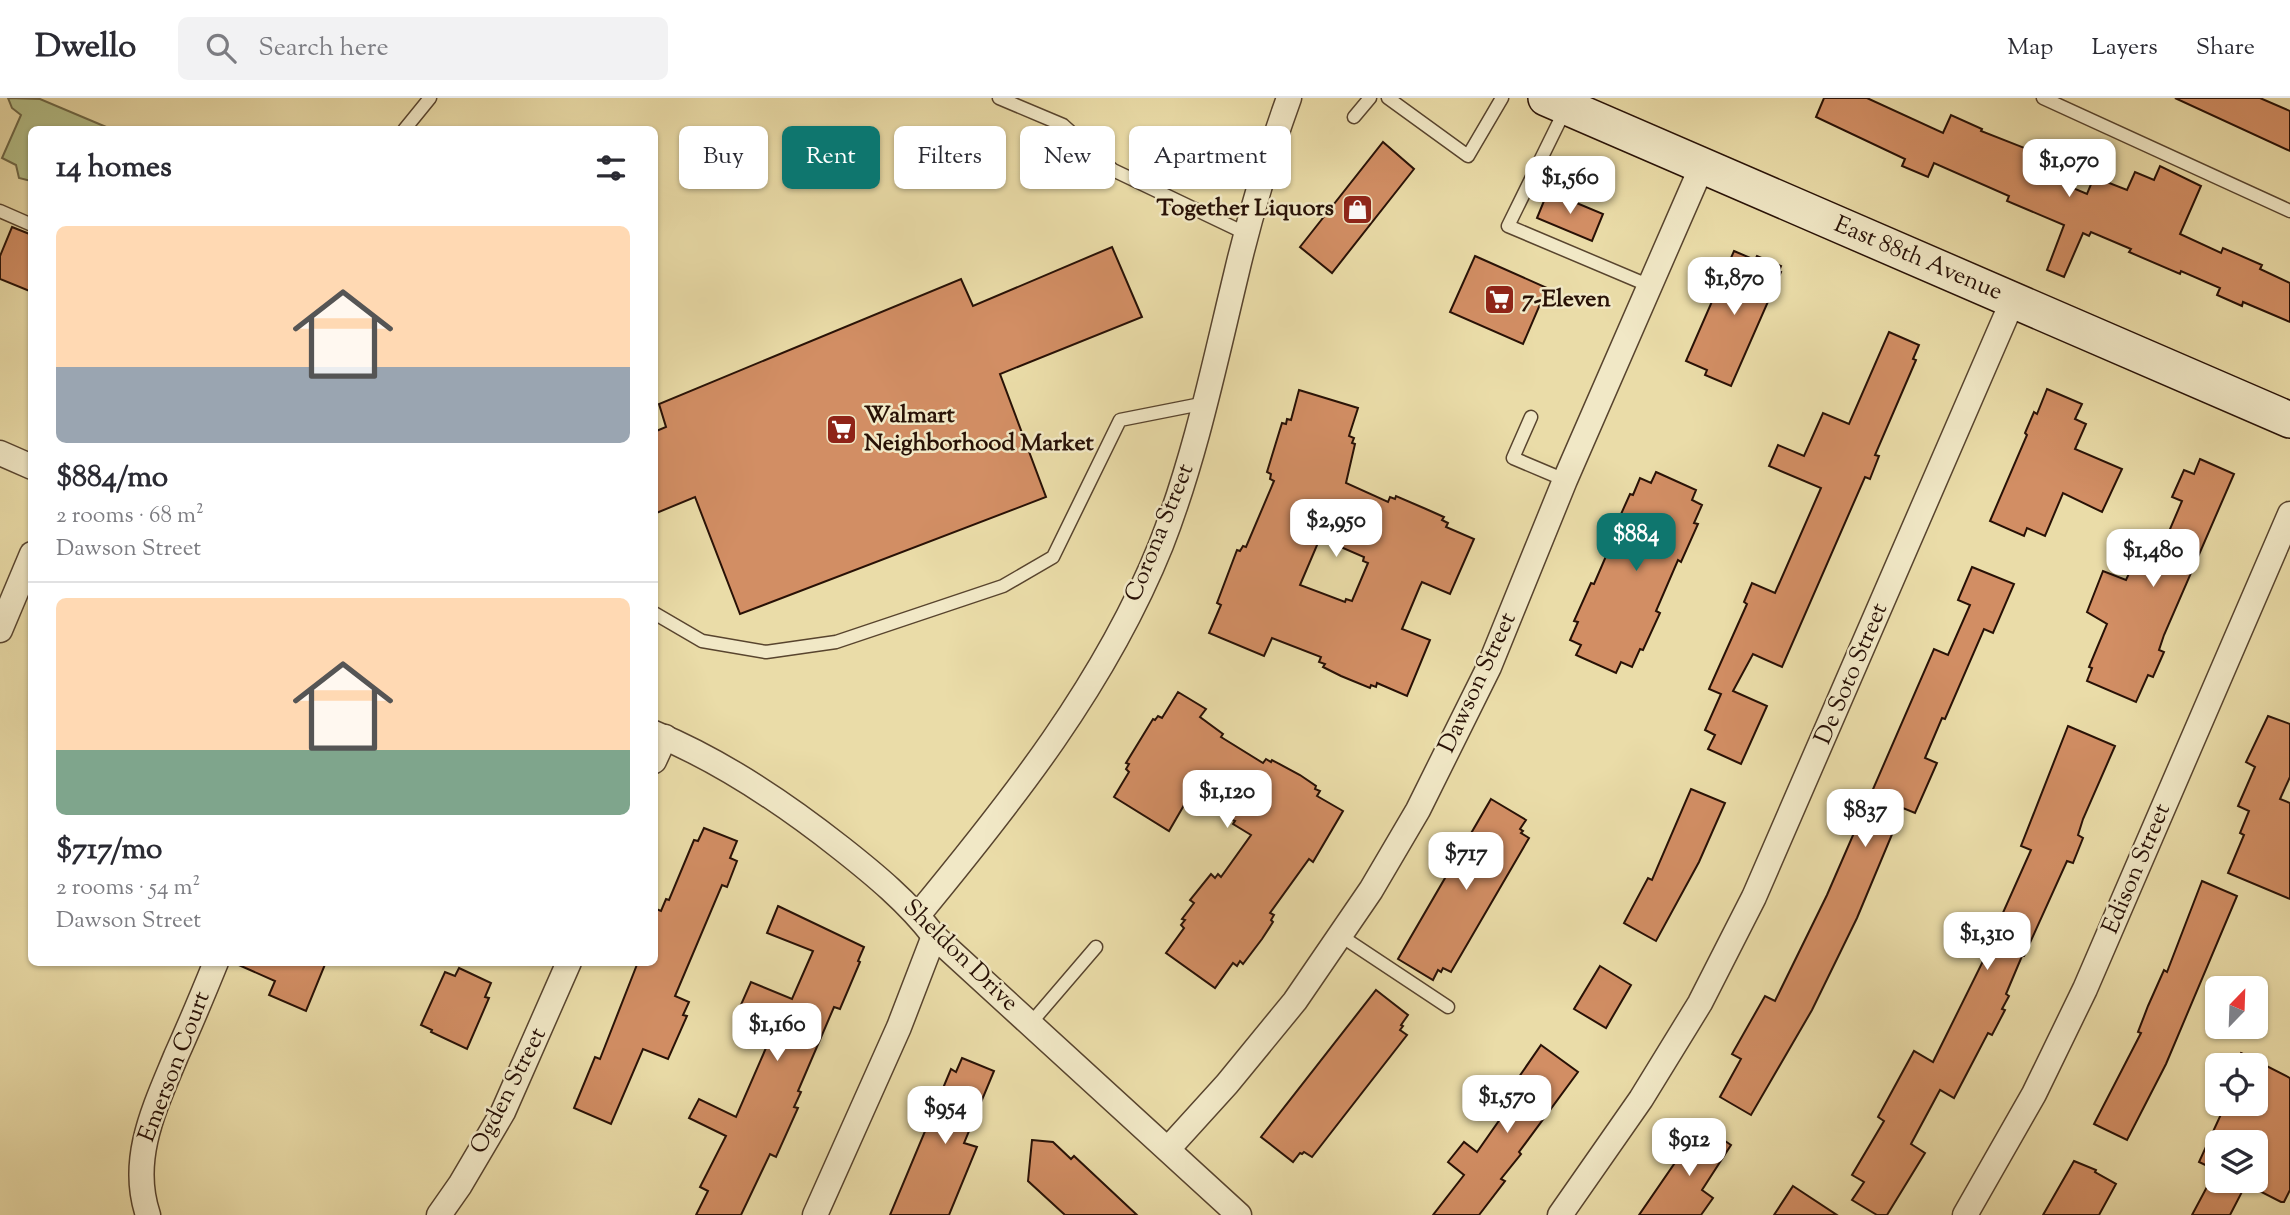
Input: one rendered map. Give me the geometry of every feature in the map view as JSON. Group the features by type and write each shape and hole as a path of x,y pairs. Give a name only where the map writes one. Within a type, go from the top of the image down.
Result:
{"main road":[{"name":"East 88th Avenue","path":"1556,102 2290,420"}],"street":[{"name":"Corona Street","path":"918,915 1002,814 1082,698 1120,631 1160,546 1189,463 1247,234 1272,145 1289,98"},
{"name":"Dawson Street","path":"1168,1149 1236,1074 1295,1001 1371,890 1418,810 1489,667 1565,480 1702,166"},
{"name":"De Soto Street","path":"1560,1215 1640,1099 1700,1003 1754,897 2013,300"},
{"path":"0,453 28,465"},
{"name":"Edison Street","path":"1965,1215 2034,1094 2085,989 2290,514"},
{"path":"0,630 28,564"},
{"name":"Sheldon Drive","path":"660,735 732,773 803,819 869,870 918,915 934,936 1239,1215"},
{"path":"815,1215 898,1027 934,936"},
{"name":"Emerson Court","path":"148,1215 141,1175 143,1148 150,1119 214,966"},
{"name":"Ogden Street","path":"439,1215 503,1112 567,966"}],"lane":[{"path":"407,126 430,98"},
{"path":"999,98 1063,125 1113,170 1247,234"},
{"path":"1354,117 1370,98"},
{"path":"1388,98 1468,156 1502,98"},
{"path":"2043,98 2290,211"},
{"path":"1556,102 1508,226 1650,286"},
{"path":"0,211 28,223"},
{"path":"658,615 702,641 766,652 836,642 1003,586 1053,557 1120,420 1206,403"},
{"path":"1531,417 1513,458 1565,480"},
{"path":"1341,936 1448,1007"},
{"path":"1030,1024 1096,947"}],"green space":[{"path":"8,98 40,99 104,126 28,126 28,180 19,178 16,165 2,158 21,115 12,108"}],"building":[{"path":"1824,98 1867,98 1943,133 1951,115 1982,129 1981,131 2045,156 2037,173 2087,194 2094,177 2127,190 2135,172 2154,180 2160,166 2201,186 2180,234 2221,253 2223,248 2262,265 2260,269 2290,283 2290,322 2243,302 2242,306 2217,295 2220,288 2129,252 2131,249 2091,232 2089,236 2083,233 2064,277 2047,270 2064,225 2007,201 2009,196 1934,163 1928,177 1902,166 1905,159 1816,117"},
{"path":"2175,98 2260,98 2290,111 2290,151"},
{"path":"1383,142 1414,169 1332,273 1300,247"},
{"path":"1548,191 1603,214 1592,241 1537,218"},
{"path":"12,227 28,233 28,290 0,279 0,256"},
{"name":"Walmart Neighborhood Market","path":"1112,247 1142,317 1000,374 1046,497 740,614 695,497 658,512 658,430 666,427 659,404 961,279 973,306"},
{"path":"1734,251 1755,260 1757,256 1781,266 1781,272 1731,386 1705,375 1707,370 1686,361"},
{"name":"7-Eleven","path":"1475,256 1547,288 1523,344 1450,312"},
{"path":"1889,332 1919,345 1913,359 1916,360 1875,455 1879,456 1870,479 1865,477 1782,667 1753,654 1733,691 1767,706 1741,764 1708,749 1715,735 1705,730 1721,694 1709,689 1747,604 1744,602 1752,583 1775,593 1821,488 1769,466 1778,445 1804,456 1823,413 1849,424"},
{"path":"2047,389 2082,404 2075,419 2086,424 2075,449 2122,469 2102,512 2063,493 2045,536 2027,528 2024,536 1990,521 2027,435 2025,433 2034,412 2037,414"},
{"path":"1299,390 1358,408 1349,436 1354,438 1352,443 1355,444 1346,483 1388,502 1390,497 1395,499 1396,496 1426,509 1444,517 1442,520 1448,523 1446,527 1474,539 1450,594 1422,582 1420,586 1402,629 1430,640 1407,696 1377,683 1376,687 1371,685 1370,688 1341,676 1323,667 1325,664 1319,662 1321,657 1272,638 1264,656 1209,633 1221,605 1217,603 1237,550 1246,547 1274,481 1267,472 1282,423 1286,424 1287,419 1291,420","holes":["1320,538 1364,557 1363,561 1368,563 1352,601 1346,599 1345,602 1300,585"]},
{"path":"2200,459 2234,474 2164,635 2159,650 2164,652 2153,677 2148,675 2136,702 2087,681 2092,668 2089,667 2107,624 2087,612 2103,571 2126,580 2138,554 2156,562 2182,501 2172,497 2184,470 2194,474"},
{"path":"1656,472 1696,490 1692,500 1702,505 1694,523 1698,524 1681,562 1678,560 1656,611 1660,613 1643,650 1640,649 1632,667 1621,662 1616,673 1576,655 1581,645 1570,640 1578,622 1574,621 1591,583 1594,584 1630,494 1633,495 1640,478 1651,483"},
{"path":"1972,567 2014,584 1993,633 1984,629 1945,719 1942,718 1925,758 1937,763 1915,813 1903,808 1857,918 1812,1010 1751,1115 1720,1097 1741,1059 1732,1054 1765,996 1775,1001 1827,895 1934,649 1948,655 1970,605 1958,600"},
{"path":"1178,692 1206,709 1200,717 1223,734 1221,737 1263,763 1266,759 1271,762 1272,760 1300,775 1316,786 1315,789 1320,791 1317,796 1343,811 1313,862 1309,859 1270,913 1274,915 1271,920 1273,922 1262,939 1243,964 1240,961 1237,966 1233,963 1215,988 1166,953 1184,928 1181,925 1185,920 1182,919 1194,903 1190,900 1211,874 1215,878 1218,874 1221,877 1251,835 1233,824 1235,821 1230,819 1232,814 1196,793 1190,802 1187,800 1169,831 1114,797 1129,772 1126,769 1129,764 1126,763 1153,719 1158,716 1162,718"},
{"path":"2268,716 2290,724 2290,777 2280,799 2290,803 2290,899 2228,873 2244,835 2240,833 2249,811 2238,806 2255,767 2246,762"},
{"path":"2068,726 2115,746 2083,819 2078,835 2083,838 2073,863 2067,861 2022,956 2006,994 2009,996 2002,1009 2005,1010 1992,1035 1988,1033 1954,1098 1940,1090 1911,1144 1925,1153 1887,1215 1877,1215 1852,1200 1864,1182 1852,1175 1884,1121 1878,1117 1914,1051 1933,1062 1991,945 1989,944 2031,850 2021,846"},
{"path":"1691,789 1725,803 1699,862 1656,941 1624,923 1648,878 1652,880"},
{"path":"1491,799 1526,820 1520,829 1523,831 1521,833 1529,838 1451,972 1443,968 1441,972 1438,970 1433,980 1398,959"},
{"path":"704,828 737,841 730,858 737,861 727,887 722,885 675,996 689,1002 683,1015 687,1016 668,1059 643,1049 611,1124 574,1108 595,1057 600,1059 636,966 658,966 658,910 661,911 666,899 669,900 694,840 698,841"},
{"path":"2202,881 2237,896 2166,1064 2127,1140 2094,1124 2141,1033 2138,1032 2148,1006 2164,970 2167,972"},
{"path":"778,906 864,947 840,1009 834,1007 798,1091 801,1092 794,1107 798,1108 776,1157 770,1154 741,1215 696,1215 708,1191 700,1187 726,1136 689,1118 699,1099 736,1117 769,1041 767,1040 774,1021 740,1007 751,982 792,999 813,951 767,933"},
{"path":"241,966 324,966 306,1011 269,995 275,981"},
{"path":"1600,966 1631,985 1606,1028 1574,1009"},
{"path":"459,968 491,983 485,997 489,998 467,1049 421,1025 445,972 455,976"},
{"path":"1376,990 1408,1015 1400,1030 1407,1035 1312,1157 1304,1152 1300,1153 1293,1162 1261,1137"},
{"path":"1541,1045 1578,1072 1519,1152 1521,1154 1501,1179 1505,1181 1479,1215 1433,1215 1464,1175 1448,1162 1464,1142 1477,1152 1519,1092 1512,1087"},
{"path":"962,1058 994,1071 964,1143 977,1147 949,1215 890,1215 951,1069 956,1072"},
{"path":"2268,1067 2290,1078 2290,1190 2284,1202 2264,1193 2268,1193 2268,1130 2214,1130 2220,1116 2268,1116"},
{"path":"1701,1125 1731,1145 1702,1190 1713,1198 1701,1215 1639,1215"},
{"path":"1032,1140 1053,1142 1071,1159 1074,1156 1137,1215 1065,1215 1028,1181"},
{"path":"2205,1149 2205,1165 2199,1162"},
{"path":"2074,1161 2096,1170 2095,1172 2116,1184 2099,1215 2043,1215"},
{"path":"1793,1186 1837,1215 1774,1215"},
{"path":"2205,1191 2205,1193 2241,1193 2230,1215 2192,1215"}],"place":[{"name":"Together Liquors","path":"1357,209"},
{"name":"7-Eleven","path":"1499,300"},
{"name":"Walmart Neighborhood Market","path":"841,430"}]}
